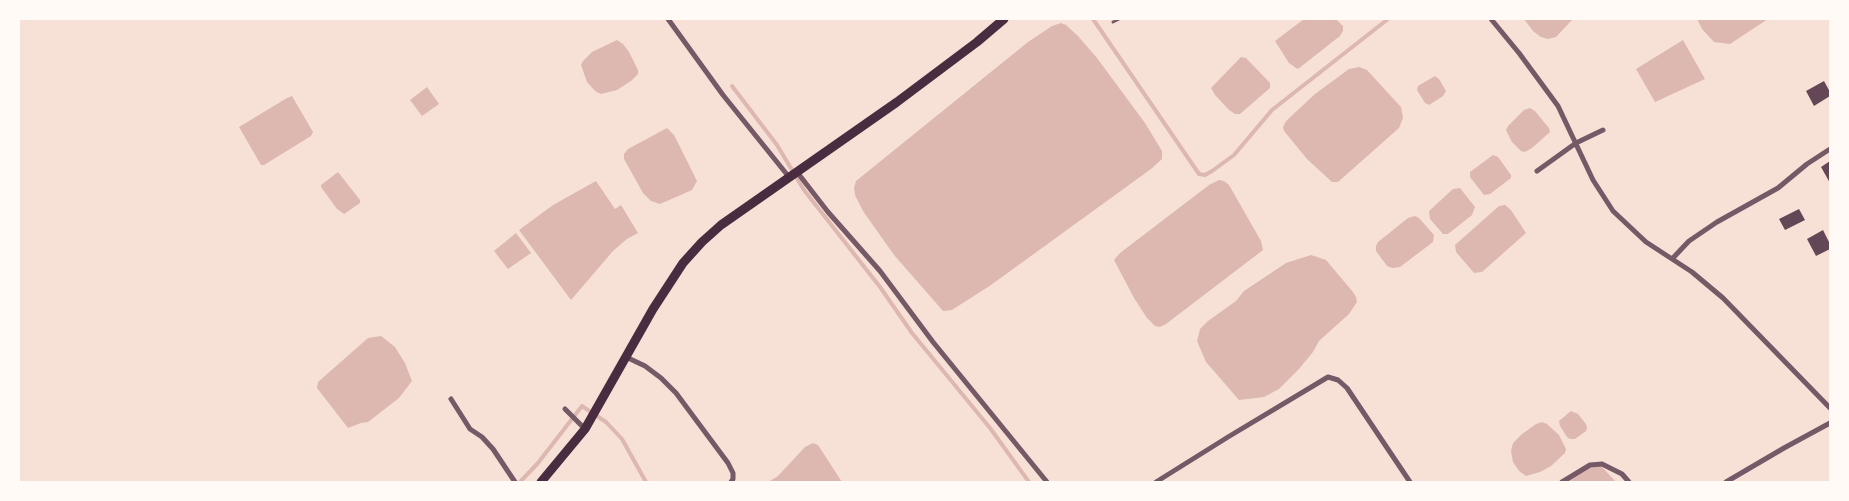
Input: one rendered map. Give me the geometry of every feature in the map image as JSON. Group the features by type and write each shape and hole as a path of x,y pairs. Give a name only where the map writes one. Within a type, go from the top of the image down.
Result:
{"main road":[{"path":"541,482 586,427 653,310 683,264 702,242 721,225 897,102 977,42 1004,19"}],"street":[{"path":"668,19 723,96 880,270 933,342 1047,482"},
{"path":"1491,19 1558,106 1593,180 1613,212 1646,242 1692,272 1723,298 1830,408"},
{"path":"1537,171 1576,144 1603,130"},
{"path":"1672,259 1689,241 1717,222 1778,188 1807,164 1830,149"},
{"path":"626,357 645,366 676,393 728,463 733,473 731,482"},
{"path":"1156,482 1328,378 1338,380 1347,388 1410,482"},
{"path":"451,399 470,429 482,437 493,449 514,481"},
{"path":"565,409 577,422 586,427"},
{"path":"1726,482 1830,423"},
{"path":"1562,482 1590,465 1602,464 1622,474 1629,482"}],"lane":[{"path":"1114,22 1118,19"}],"shaded area":[{"path":"1304,19 1336,19 1343,26 1343,31 1340,36 1298,69 1289,63 1275,41"},
{"path":"1524,19 1573,19 1556,37 1548,39 1541,37 1533,31"},
{"path":"1697,19 1768,19 1730,44 1714,42 1702,29"},
{"path":"1061,23 1078,36 1097,58 1145,123 1162,151 1162,159 1151,169 991,285 952,310 943,311 894,255 863,211 855,195 856,181 1028,42 1052,26"},
{"path":"617,40 629,52 638,70 638,74 617,90 601,94 595,91 587,82 581,65 592,52"},
{"path":"1683,40 1705,79 1655,102 1636,69"},
{"path":"1241,57 1246,58 1270,83 1270,88 1240,114 1235,114 1215,95 1211,88"},
{"path":"1359,67 1367,70 1401,107 1403,118 1399,128 1338,182 1332,182 1307,159 1284,131 1283,127 1286,121 1315,94 1349,69"},
{"path":"1435,76 1446,91 1443,96 1429,105 1425,103 1417,90 1418,86"},
{"path":"427,87 439,104 422,116 410,100"},
{"path":"292,96 313,132 311,136 264,165 261,165 239,127"},
{"path":"1530,108 1535,111 1549,128 1550,132 1525,152 1521,151 1512,142 1506,130 1524,110"},
{"path":"667,128 674,135 697,181 692,190 660,204 651,201 643,193 624,159 624,154 628,149"},
{"path":"1493,155 1498,157 1511,175 1511,178 1490,194 1484,195 1470,177 1470,172"},
{"path":"338,172 360,200 360,203 344,214 337,209 321,187"},
{"path":"1219,180 1229,185 1261,241 1263,250 1166,324 1160,327 1155,326 1147,318 1134,298 1114,260 1120,253 1209,185"},
{"path":"596,181 615,209 621,205 638,233 627,239 613,251 571,300 519,230 553,205"},
{"path":"1460,188 1475,207 1472,215 1448,234 1443,234 1430,219 1429,211 1453,189"},
{"path":"1505,205 1511,210 1526,233 1482,272 1474,273 1456,252 1455,245 1499,206"},
{"path":"1415,216 1434,235 1433,242 1400,267 1392,268 1387,266 1376,251 1378,242 1408,218"},
{"path":"516,233 531,253 508,269 494,251"},
{"path":"1311,255 1326,260 1353,292 1357,302 1349,314 1319,341 1313,352 1299,369 1279,389 1264,397 1239,400 1206,362 1197,341 1200,329 1236,301 1244,291 1286,263"},
{"path":"381,336 395,347 405,363 412,381 399,398 368,422 348,428 317,388 318,382 368,338"},
{"path":"1571,411 1578,414 1587,428 1586,431 1575,439 1567,437 1559,421"},
{"path":"1542,422 1559,435 1566,449 1565,453 1551,466 1526,476 1519,471 1513,462 1511,451 1513,443 1522,434"},
{"path":"813,443 818,445 842,482 768,482 778,476 805,447"},
{"path":"1596,465 1602,467 1616,482 1565,482 1584,469"}],"building":[{"path":"1824,81 1830,96 1814,106 1806,91"},
{"path":"1830,161 1830,183 1821,167"},
{"path":"1799,209 1805,220 1785,230 1779,219"},
{"path":"1823,230 1830,244 1830,249 1816,256 1807,239"}],"waterway":[{"path":"1093,19 1199,174 1205,175 1234,155 1272,110 1388,19"},
{"path":"732,86 777,145 804,190 880,287 912,333 990,428 1029,482"},
{"path":"520,482 538,463 582,406 606,422 622,439 646,482"}]}
